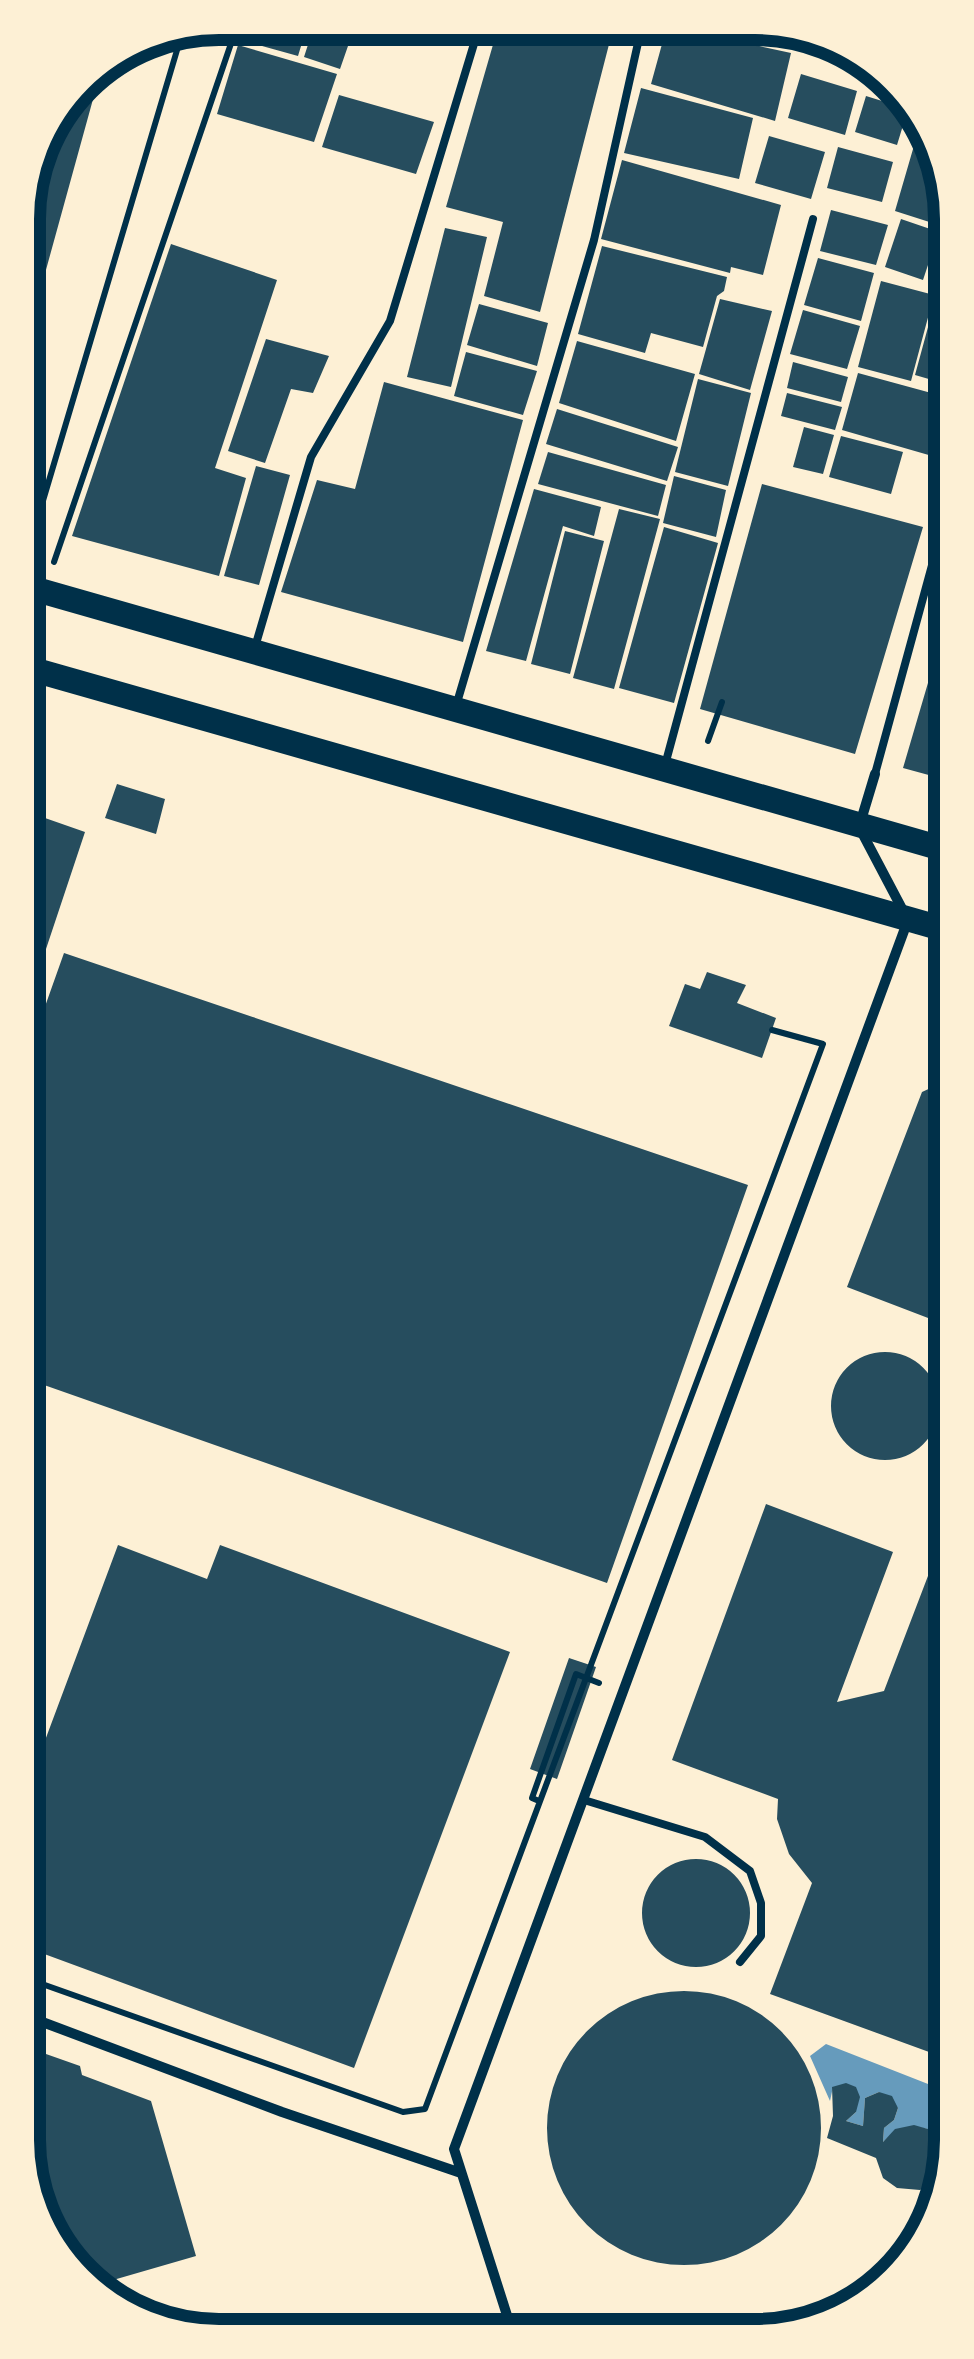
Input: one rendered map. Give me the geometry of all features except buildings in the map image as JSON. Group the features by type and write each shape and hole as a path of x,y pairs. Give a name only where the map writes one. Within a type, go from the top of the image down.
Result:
{"main road":[{"path":"40,591 934,847"},
{"path":"40,672 934,927"}],"street":[{"path":"508,2319 454,2149 908,920 859,827 875,774"},
{"path":"40,2021 282,2112 462,2173"}],"lane":[{"path":"254,651 311,457 390,321 475,40"},
{"path":"455,709 594,240 639,40"},
{"path":"664,770 812,219"},
{"path":"875,774 934,558"},
{"path":"584,1800 706,1838 750,1871 761,1902 761,1936 740,1962"}],"path":[{"path":"40,572 232,40"},
{"path":"40,512 179,44"},
{"path":"708,741 722,702"},
{"path":"40,1983 404,2112 425,2109 823,1044 772,1030"},
{"path":"540,1801 532,1798 576,1674 614,1689"}],"water":[{"path":"826,2044 934,2086 934,2131 907,2127 883,2142 884,2128 894,2120 898,2108 879,2092 865,2098 863,2126 846,2121 856,2112 833,2087 830,2101 810,2056"}]}
